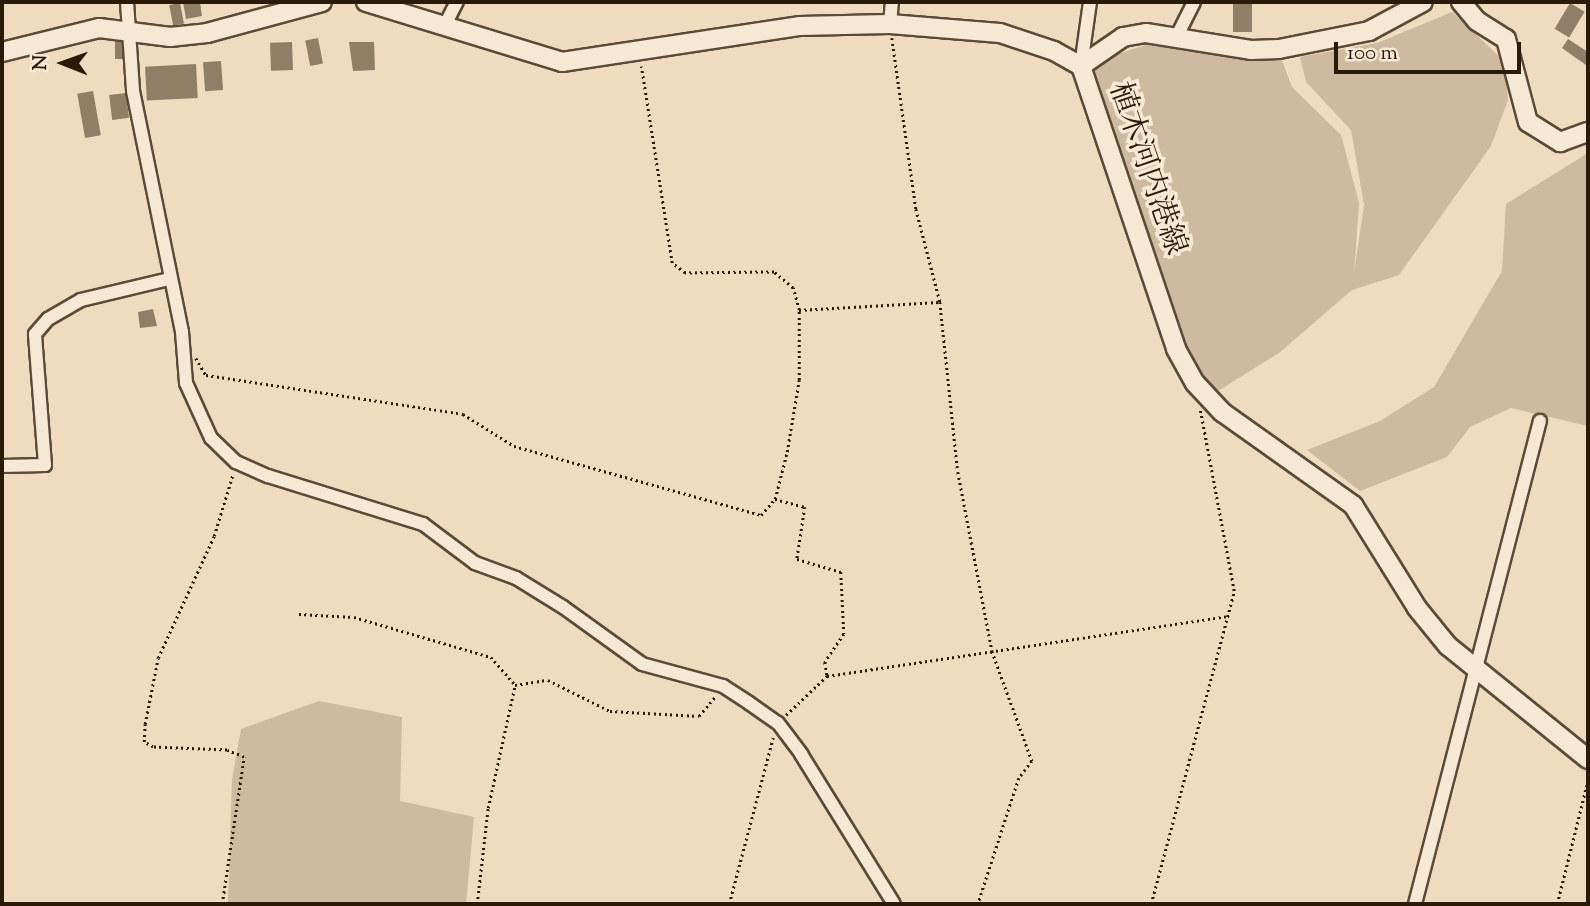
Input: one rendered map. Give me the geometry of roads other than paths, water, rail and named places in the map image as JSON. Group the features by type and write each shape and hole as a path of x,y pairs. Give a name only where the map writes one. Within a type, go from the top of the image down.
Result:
{"main road":[{"path":"2,52 99,28 170,37 207,33 285,6 322,2"},
{"name":"植木河内港線","path":"366,2 562,62 800,26 890,24 1000,33 1054,51 1081,66 1176,349 1195,383 1222,412 1353,505 1417,608 1448,646 1588,759"},
{"path":"1081,66 1123,37 1146,33 1251,50 1315,43 1368,30 1423,2"},
{"path":"1461,2 1477,21 1506,39 1528,122 1560,142 1588,132"}],"street":[{"path":"127,2 133,91 186,383 211,438 236,462 423,524 475,563 540,592 642,664 723,686 778,723 894,904"},
{"path":"444,27 457,2"},
{"path":"890,24 892,2"},
{"path":"1081,66 1090,2"},
{"path":"1176,38 1194,2"},
{"path":"2,466 45,465 35,334 42,326 81,300 169,279"},
{"path":"1415,904 1474,666 1540,421"}]}
